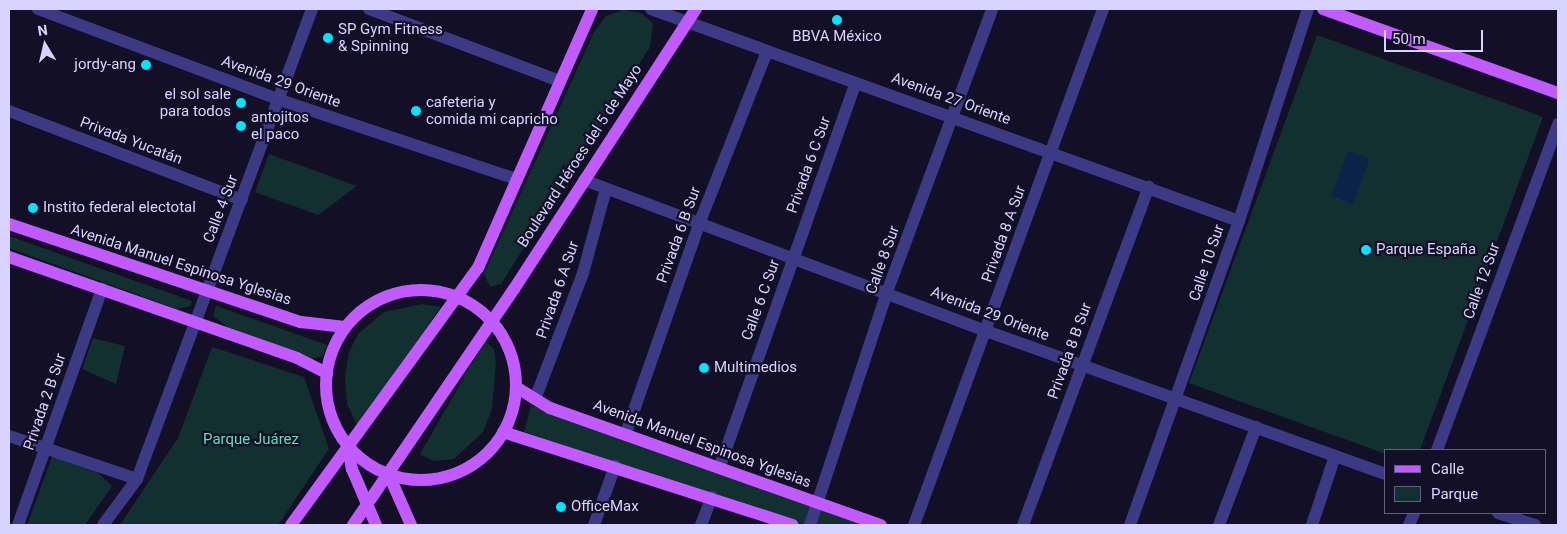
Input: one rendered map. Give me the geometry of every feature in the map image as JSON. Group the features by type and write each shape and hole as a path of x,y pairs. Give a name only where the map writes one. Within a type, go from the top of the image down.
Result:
{"main road":[{"name":"Boulevard Héroes del 5 de Mayo","path":"291,525 348,445 460,298 478,268 592,9"},
{"name":"Boulevard Héroes del 5 de Mayo","path":"352,525 491,321 696,9"},
{"path":"1323,9 1558,93"},
{"name":"Avenida Manuel Espinosa Yglesias","path":"9,224 206,292 315,326 345,327"},
{"path":"9,257 194,322 327,373"},
{"path":"348,445 388,474 415,478 448,475 484,456 503,432 516,387 510,351 491,321 460,298 432,291 398,293 372,304 345,327 327,373 330,411 348,445 366,504 376,525"},
{"name":"Avenida Manuel Espinosa Yglesias","path":"516,387 535,399 882,525"},
{"path":"503,432 712,497 792,525"},
{"path":"388,474 411,525"}],"street":[{"name":"Avenida 29 Oriente","path":"38,9 280,100 516,179"},
{"name":"Calle 4 Sur","path":"103,525 137,478 194,322 280,100 312,9"},
{"path":"369,9 560,81"},
{"name":"Avenida 27 Oriente","path":"651,9 1239,221"},
{"name":"Calle 8 Sur","path":"810,525 819,503 887,292 954,118 992,9"},
{"name":"Privada 8 A Sur","path":"914,525 1103,9"},
{"name":"Calle 10 Sur","path":"1130,525 1239,221 1308,9"},
{"name":"Privada 6 B Sur","path":"626,433 699,224 767,51"},
{"name":"Privada 6 C Sur","path":"793,258 856,83"},
{"name":"Privada Yucatán","path":"9,111 242,200"},
{"name":"Calle 12 Sur","path":"1437,449 1558,124"},
{"name":"Avenida 29 Oriente","path":"584,180 887,292 986,331 1384,473"},
{"name":"Privada 8 B Sur","path":"1023,525 1149,187"},
{"name":"Privada 6 A Sur","path":"535,399 583,273 606,189"},
{"name":"Calle 6 C Sur","path":"720,466 793,258"},
{"name":"Privada 2 B Sur","path":"18,525 102,289"},
{"path":"1219,525 1256,427"},
{"path":"9,436 45,450 137,478"},
{"path":"1312,525 1335,456"},
{"path":"594,525 615,466"},
{"path":"701,525 712,497"},
{"path":"1501,514 1535,525"}],"green space":[{"path":"623,10 641,13 653,23 650,47 501,284 490,287 484,274 594,32 606,16"},
{"name":"Parque España","path":"1317,35 1543,117 1420,449 1384,449 1384,453 1189,383"},
{"path":"269,154 357,186 318,215 255,192"},
{"path":"9,236 192,301 190,306 177,309 9,248"},
{"path":"423,304 441,307 357,425 347,404 345,377 349,352 358,334 384,312"},
{"path":"216,306 327,345 323,356 311,359 233,331 213,316"},
{"path":"93,338 125,346 116,384 82,369"},
{"path":"485,341 494,349 496,361 492,409 483,432 454,459 433,461 420,454"},
{"name":"Parque Juárez","path":"212,347 304,377 329,449 278,525 120,525 178,438"},
{"path":"531,405 813,503 805,525 524,432"},
{"path":"58,456 93,468 112,486 85,525 27,525 52,457"},
{"path":"822,507 871,525 816,525"}],"water":[{"path":"1348,151 1370,159 1353,204 1332,196"}],"place":[{"name":"BBVA México","path":"837,20"},
{"name":"SP Gym Fitness & Spinning","path":"328,38"},
{"name":"jordy-ang","path":"146,65"},
{"name":"el sol sale para todos","path":"241,103"},
{"name":"cafeteria y comida mi capricho","path":"416,111"},
{"name":"antojitos el paco","path":"241,126"},
{"name":"Instito federal electotal","path":"33,208"},
{"name":"Parque España","path":"1366,250"},
{"name":"Multimedios","path":"704,368"},
{"name":"OfficeMax","path":"561,507"}]}
